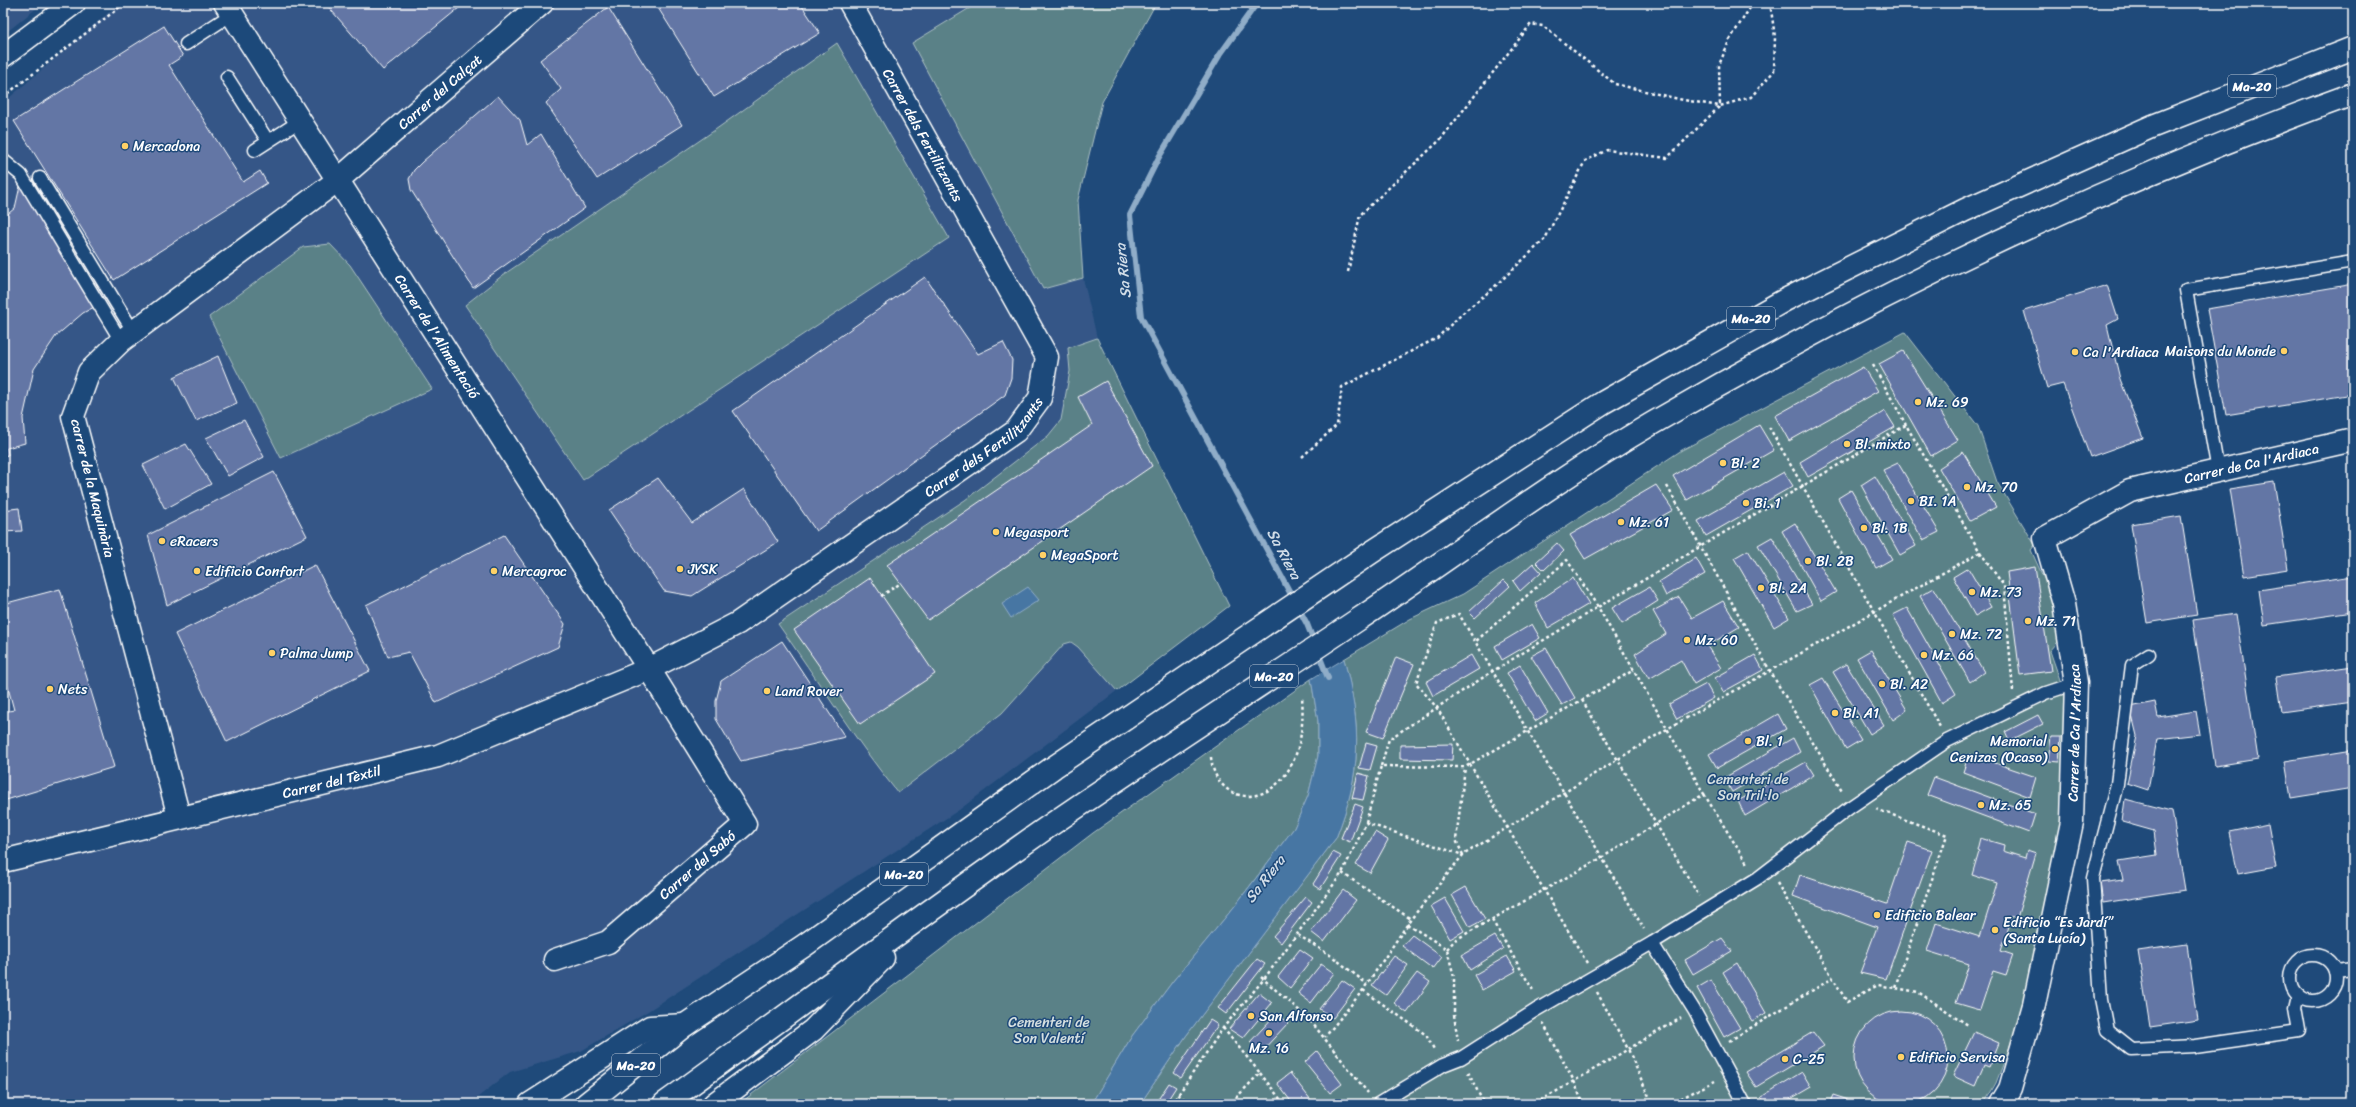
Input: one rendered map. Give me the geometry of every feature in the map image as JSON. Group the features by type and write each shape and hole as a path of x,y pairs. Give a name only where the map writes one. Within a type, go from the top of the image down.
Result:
{"main road":[{"path":"3,56 74,3"},
{"name":"Carrer del Calçat","path":"338,180 542,3"},
{"name":"Carrer dels Fertilitzants","path":"649,669 738,623 1016,431 1040,398 1047,358 850,3"},
{"name":"Carrer de l'Alimentació","path":"229,9 649,669"},
{"name":"Ma-20","path":"586,1104 685,1025 805,945 1013,795 1372,552 1598,406 1694,350 1830,277 1965,210 2098,149 2233,94 2353,48"},
{"name":"Ma-20","path":"664,1104 1046,828 1400,592 1495,525 1611,449 1741,373 1841,319 1983,249 2110,191 2228,142 2353,94"},
{"name":"carrer de la Maquinària","path":"178,818 73,416 89,372 127,336 338,180"},
{"name":"Carrer de Ca l'Ardiaca","path":"2001,1104 2010,1089 2034,1005 2072,822 2076,683 2064,604 2045,538 2130,491 2353,440"},
{"name":"Carrer del Tèxtil","path":"3,861 438,756 649,669"},
{"name":"Carrer del Sabó","path":"555,960 608,942 745,824 649,669"},
{"path":"714,1104 813,1030 921,918"},
{"path":"530,1104 650,1027 685,1025"}],"lane":[{"path":"186,44 229,9"},
{"path":"227,77 268,141"},
{"path":"254,150 300,121"},
{"path":"3,161 21,174 127,336"},
{"path":"40,178 127,336"},
{"path":"2218,471 2186,290 2353,262"},
{"path":"2150,654 2132,665 2117,784 2093,878 2101,999 2107,1030 2131,1049 2195,1046 2299,1031 2296,1008 2298,995"},
{"path":"1375,1101 1443,1065 1461,1058 1589,978 1708,910 1770,870 1858,802 1947,741 2046,693 2076,683"},
{"path":"1652,943 1694,1010 1730,1073 1745,1104"},
{"path":"2319,956 2331,964 2335,971 2335,986 2326,998 2311,1001 2298,995 2290,982 2293,967 2298,961 2304,957 2319,956"},
{"path":"2335,971 2353,969"}],"path":[{"path":"3,97 125,3"},
{"path":"1720,106 1720,65 1729,41 1753,3"},
{"path":"1302,457 1337,425 1342,387 1437,338 1545,239 1585,162 1607,150 1667,158 1720,106 1751,96 1774,71 1775,37 1770,3"},
{"path":"1348,272 1360,215 1440,140 1531,24 1543,26 1615,84 1683,100 1720,106"},
{"path":"1873,365 1980,552 2004,586 2014,708"},
{"path":"1172,1104 1223,1028 1298,935 1342,873 1366,823 1389,739 1493,671 1700,545 1906,425"},
{"path":"1769,427 1875,611 1947,741"},
{"path":"1667,486 1770,671 1845,796 1947,835 1895,988"},
{"path":"1325,1037 1363,990 1407,924 1463,855 1667,729 1980,552"},
{"path":"1475,642 1568,560 1598,607 1704,794 1758,878"},
{"path":"882,596 900,583"},
{"path":"1652,943 1603,857 1459,614 1437,623 1416,683 1437,708 1587,964 1589,978 1628,1049 1652,1104"},
{"path":"1381,766 1465,767 1634,670"},
{"path":"1211,757 1214,776 1231,792 1256,795 1271,789 1285,776 1299,745 1303,724 1302,696"},
{"path":"1582,700 1655,825 1708,910"},
{"path":"1463,855 1456,840 1465,767"},
{"path":"1447,949 1455,940 1603,857 1704,794"},
{"path":"1366,823 1463,855"},
{"path":"1770,870 1847,1002 1878,985 1918,992 1968,1025"},
{"path":"1342,873 1411,919"},
{"path":"1407,924 1447,949 1454,977 1454,1015 1461,1058 1484,1104"},
{"path":"1298,935 1334,957 1367,984"},
{"path":"1261,977 1309,1020 1325,1037 1375,1101"},
{"path":"1716,1049 1833,978"},
{"path":"1363,990 1426,1035 1443,1065"},
{"path":"1535,1104 1694,1010"},
{"path":"1223,1028 1284,1104"},
{"path":"1230,1104 1260,1073"},
{"path":"1670,1104 1730,1073"},
{"path":"1178,1094 1190,1104"}],"shaded area":[{"path":"3,3 43,3 3,35"},
{"path":"120,3 1156,3 1102,102 1078,200 1083,278 1097,338 1229,606 959,810 648,1011 581,1051 510,1072 469,1104 3,1104 3,103"}],"green space":[{"path":"978,3 1156,3 1102,102 1078,200 1083,278 1043,289 912,43"},
{"path":"837,43 949,238 583,480 465,305 503,275 715,130"},
{"path":"330,244 350,265 432,389 281,458 209,317 303,247"},
{"name":"Cementeri de Son Tril·lo","path":"1905,332 1978,426 1997,482 2035,545 2031,550 2057,608 2064,635 2050,651 2066,697 2064,820 2047,909 2015,1033 1996,1083 1984,1104 1140,1104 1186,1036 1336,838 1351,792 1355,770 1356,749 1354,706 1344,659 1410,619 1463,594 1682,450"},
{"name":"MegaSport","path":"1097,338 1229,606 1117,691 1078,647 1071,642 1064,644 1002,713 898,793 851,731 778,624 965,500 1048,436 1061,420 1070,371 1068,348"},
{"name":"Cementeri de Son Valentí","path":"1311,679 1318,721 1318,756 1308,796 1294,828 1234,907 1173,981 1132,1036 1091,1104 739,1104 1093,833"}],"water":[{"path":"1028,587 1039,600 1011,618 1002,604"},
{"path":"1344,659 1354,706 1356,749 1355,770 1351,792 1336,838 1186,1036 1140,1104 1091,1104 1132,1036 1173,981 1234,907 1294,828 1308,796 1318,756 1318,721 1311,679"}],"building":[{"path":"325,3 465,3 383,70"},
{"path":"655,3 800,3 820,33 714,97"},
{"path":"608,7 682,125 597,179 546,103 561,89 540,60"},
{"name":"Mercadona","path":"164,26 183,56 169,65 243,182 260,171 267,183 114,280 14,121"},
{"path":"498,96 520,120 527,145 541,134 585,208 473,288 411,190 409,179 414,170 422,162"},
{"path":"20,186 96,306 83,313 56,336 34,369 23,418 25,443 7,448 8,455 3,456 3,218 15,208"},
{"path":"925,277 978,354 1003,342 1012,360 1011,378 1005,395 816,531 733,411"},
{"name":"Maisons du Monde","path":"2353,284 2353,394 2226,415 2207,309"},
{"name":"Ca l'Ardiaca","path":"2107,285 2118,319 2107,325 2120,379 2143,438 2090,457 2063,384 2047,388 2024,311"},
{"name":"Mz. 69","path":"1903,351 1958,440 1931,456 1879,364"},
{"path":"218,356 237,403 196,421 174,377"},
{"path":"1863,367 1878,391 1789,441 1775,416"},
{"name":"Megasport","path":"1106,381 1152,466 928,620 887,565 1092,425 1078,397"},
{"name":"Bl. mixto","path":"1885,411 1895,427 1808,477 1800,462"},
{"path":"244,420 264,457 228,476 206,438"},
{"name":"Bl. 2","path":"1759,425 1774,450 1687,500 1673,476"},
{"path":"186,444 211,484 165,509 143,465"},
{"name":"Mz. 70","path":"1963,452 1996,507 1970,521 1939,468"},
{"name":"BI. 1A","path":"1898,463 1939,532 1923,540 1883,470"},
{"name":"Edificio Confort","path":"274,472 307,536 167,605 148,535"},
{"name":"Bi. 1","path":"1784,472 1793,486 1706,536 1698,521"},
{"path":"1875,476 1916,546 1900,555 1861,485"},
{"path":"658,478 692,523 744,489 778,542 692,596 664,591 609,510"},
{"path":"2274,482 2288,569 2244,576 2230,489"},
{"name":"Mz. 61","path":"1656,485 1673,510 1585,559 1570,535"},
{"name":"Bl. 1B","path":"1851,490 1892,559 1876,568 1838,498"},
{"path":"19,508 22,531 3,532 3,510"},
{"path":"2181,516 2197,615 2147,623 2131,524"},
{"name":"Bl. 2B","path":"1795,523 1836,592 1821,601 1782,531"},
{"path":"504,535 565,624 558,647 436,703 409,652 388,657 366,605"},
{"path":"1772,537 1812,604 1797,611 1758,545"},
{"path":"1557,543 1564,551 1544,570 1536,562"},
{"name":"Bl. 2A","path":"1748,550 1789,618 1774,627 1734,558"},
{"path":"1696,558 1705,574 1666,596 1659,582"},
{"path":"1533,563 1541,572 1520,591 1513,581"},
{"name":"Palma Jump","path":"315,565 370,671 227,742 175,634"},
{"name":"Mz. 71","path":"2035,567 2051,671 2020,675 2007,572"},
{"name":"Mz. 73","path":"1968,568 1991,607 1975,616 1953,577"},
{"path":"2353,576 2353,612 2264,625 2259,590"},
{"path":"870,578 935,674 860,724 794,630"},
{"path":"1573,578 1589,604 1548,628 1535,603"},
{"path":"1504,580 1510,586 1475,618 1469,612"},
{"path":"1649,587 1658,601 1622,624 1612,608"},
{"name":"Mz. 72","path":"1934,588 1984,672 1970,682 1920,596"},
{"name":"Nets","path":"60,589 114,767 3,801 3,712 14,710 3,669 3,604"},
{"name":"Mz. 60","path":"1679,597 1692,618 1723,601 1739,627 1707,646 1721,668 1694,684 1681,660 1649,679 1635,654 1666,634 1653,611"},
{"name":"Mz. 66","path":"1907,608 1956,694 1942,703 1893,615"},
{"path":"2236,614 2258,759 2215,766 2193,620"},
{"path":"1532,624 1540,638 1502,660 1495,646"},
{"name":"Land Rover","path":"782,641 845,737 741,761 716,719 716,701 721,681"},
{"path":"1546,648 1575,698 1562,705 1531,656"},
{"name":"Bl. A2","path":"1871,650 1907,710 1893,720 1857,658"},
{"path":"1471,655 1479,669 1433,696 1426,682"},
{"path":"1755,655 1763,670 1723,692 1715,678"},
{"path":"1396,657 1414,664 1383,738 1366,732"},
{"path":"1846,664 1884,725 1870,734 1833,672"},
{"path":"1520,665 1548,713 1535,721 1507,673"},
{"path":"2353,666 2353,702 2281,712 2276,677"},
{"name":"Bl. A1","path":"1823,678 1861,740 1846,749 1810,685"},
{"path":"1706,684 1714,698 1677,719 1669,704"},
{"path":"2155,702 2158,717 2196,711 2200,734 2157,739 2148,790 2127,783 2137,736 2130,707"},
{"name":"Bl. 1","path":"1778,714 1786,729 1717,768 1709,754"},
{"path":"2038,715 2043,724 2009,741 2005,732"},
{"name":"Memorial Cenizas (Ocaso)","path":"2051,737 2061,737 2059,762 2048,761"},
{"path":"1793,738 1800,752 1732,792 1724,778"},
{"path":"1366,743 1377,746 1370,770 1359,768"},
{"path":"1453,744 1452,760 1400,759 1400,745"},
{"path":"2353,750 2353,788 2291,798 2285,761"},
{"path":"1969,754 2036,777 2030,797 1963,772"},
{"path":"1806,762 1814,775 1745,816 1738,801"},
{"path":"1358,773 1369,776 1363,800 1352,798"},
{"name":"Mz. 65","path":"1934,777 2035,814 2029,833 1927,795"},
{"path":"2125,799 2172,811 2185,890 2103,903 2100,883 2123,880 2119,861 2157,855 2154,831 2122,822"},
{"path":"1355,804 1363,807 1350,842 1341,838"},
{"path":"2268,824 2276,867 2238,874 2229,832"},
{"path":"1375,832 1388,840 1370,873 1356,865"},
{"name":"Edificio “Es Jardí” (Santa Lucía)","path":"1980,838 2004,845 2003,851 2025,858 2027,850 2036,853 2017,918 2012,917 2001,951 2013,955 2006,975 1993,971 1980,1010 1956,1003 1969,964 1927,951 1936,923 1980,937 1997,883 1972,875 1979,851 1977,850"},
{"name":"Edificio Balear","path":"1908,842 1932,850 1886,979 1860,973 1877,927 1793,896 1800,875 1887,904"},
{"path":"1333,852 1341,856 1320,889 1313,884"},
{"path":"1466,887 1485,919 1470,927 1452,895"},
{"path":"1343,890 1356,900 1324,942 1311,932"},
{"path":"1306,897 1312,902 1281,943 1273,936"},
{"path":"1445,898 1464,931 1450,939 1431,906"},
{"path":"1412,935 1442,957 1433,969 1402,946"},
{"path":"1495,936 1503,949 1470,970 1462,955"},
{"path":"1722,938 1732,951 1693,974 1685,960"},
{"path":"2187,944 2198,1020 2150,1027 2138,951"},
{"path":"1300,949 1313,958 1290,988 1278,977"},
{"path":"1394,956 1408,965 1386,995 1372,985"},
{"path":"1507,956 1516,971 1482,990 1474,975"},
{"path":"1257,959 1265,964 1226,1014 1218,1008"},
{"path":"1737,963 1766,1013 1752,1021 1723,972"},
{"path":"1321,964 1334,973 1311,1003 1298,993"},
{"path":"1417,973 1430,982 1407,1013 1394,1003"},
{"path":"1342,980 1355,989 1333,1018 1319,1009"},
{"path":"1711,980 1740,1028 1724,1037 1697,988"},
{"name":"San Alfonso","path":"1259,993 1272,1003 1243,1038 1229,1029"},
{"name":"Edificio Servisa","path":"1901,1011 1919,1015 1934,1025 1944,1040 1948,1058 1944,1076 1934,1091 1919,1101 1901,1105 1883,1101 1868,1091 1858,1076 1854,1058 1858,1040 1868,1025 1883,1015"},
{"name":"Mz. 16","path":"1276,1014 1288,1023 1261,1052 1250,1042"},
{"path":"1210,1020 1218,1025 1181,1078 1174,1073"},
{"name":"C-25","path":"1813,1032 1824,1046 1756,1087 1746,1072"},
{"path":"1974,1032 1999,1043 1989,1067 1984,1065 1975,1086 1953,1076"},
{"path":"1317,1051 1342,1084 1330,1093 1305,1062"},
{"path":"1802,1072 1811,1087 1782,1104 1766,1104 1761,1097"},
{"path":"1290,1073 1314,1104 1293,1104 1277,1083"},
{"path":"1169,1083 1176,1087 1165,1104 1155,1104"},
{"path":"1833,1095 1861,1104 1829,1104"}],"waterway":[{"name":"Sa Riera","path":"1257,3 1219,56 1159,157 1130,215 1141,317 1307,624 1328,678"}],"place":[{"name":"Mercadona","path":"125,146"},
{"name":"Maisons du Monde","path":"2284,351"},
{"name":"Ca l'Ardiaca","path":"2075,352"},
{"name":"Mz. 69","path":"1918,402"},
{"name":"Bl. mixto","path":"1847,444"},
{"name":"Bl. 2","path":"1723,463"},
{"name":"Mz. 70","path":"1967,487"},
{"name":"BI. 1A","path":"1911,501"},
{"name":"Bi. 1","path":"1746,503"},
{"name":"Mz. 61","path":"1621,522"},
{"name":"Bl. 1B","path":"1864,528"},
{"name":"Megasport","path":"996,532"},
{"name":"eRacers","path":"162,541"},
{"name":"MegaSport","path":"1043,555"},
{"name":"Bl. 2B","path":"1808,561"},
{"name":"JYSK","path":"680,569"},
{"name":"Edificio Confort","path":"197,571"},
{"name":"Mercagroc","path":"494,571"},
{"name":"Bl. 2A","path":"1761,588"},
{"name":"Mz. 73","path":"1972,592"},
{"name":"Mz. 71","path":"2028,621"},
{"name":"Mz. 72","path":"1952,634"},
{"name":"Mz. 60","path":"1687,640"},
{"name":"Palma Jump","path":"272,653"},
{"name":"Mz. 66","path":"1924,655"},
{"name":"Bl. A2","path":"1882,684"},
{"name":"Nets","path":"50,689"},
{"name":"Land Rover","path":"767,691"},
{"name":"Bl. A1","path":"1835,713"},
{"name":"Bl. 1","path":"1748,741"},
{"name":"Memorial Cenizas (Ocaso)","path":"2055,749"},
{"name":"Mz. 65","path":"1981,805"},
{"name":"Edificio Balear","path":"1877,915"},
{"name":"Edificio “Es Jardí” (Santa Lucía)","path":"1995,930"},
{"name":"San Alfonso","path":"1251,1016"},
{"name":"Mz. 16","path":"1269,1033"},
{"name":"Edificio Servisa","path":"1901,1057"},
{"name":"C-25","path":"1785,1059"}]}
